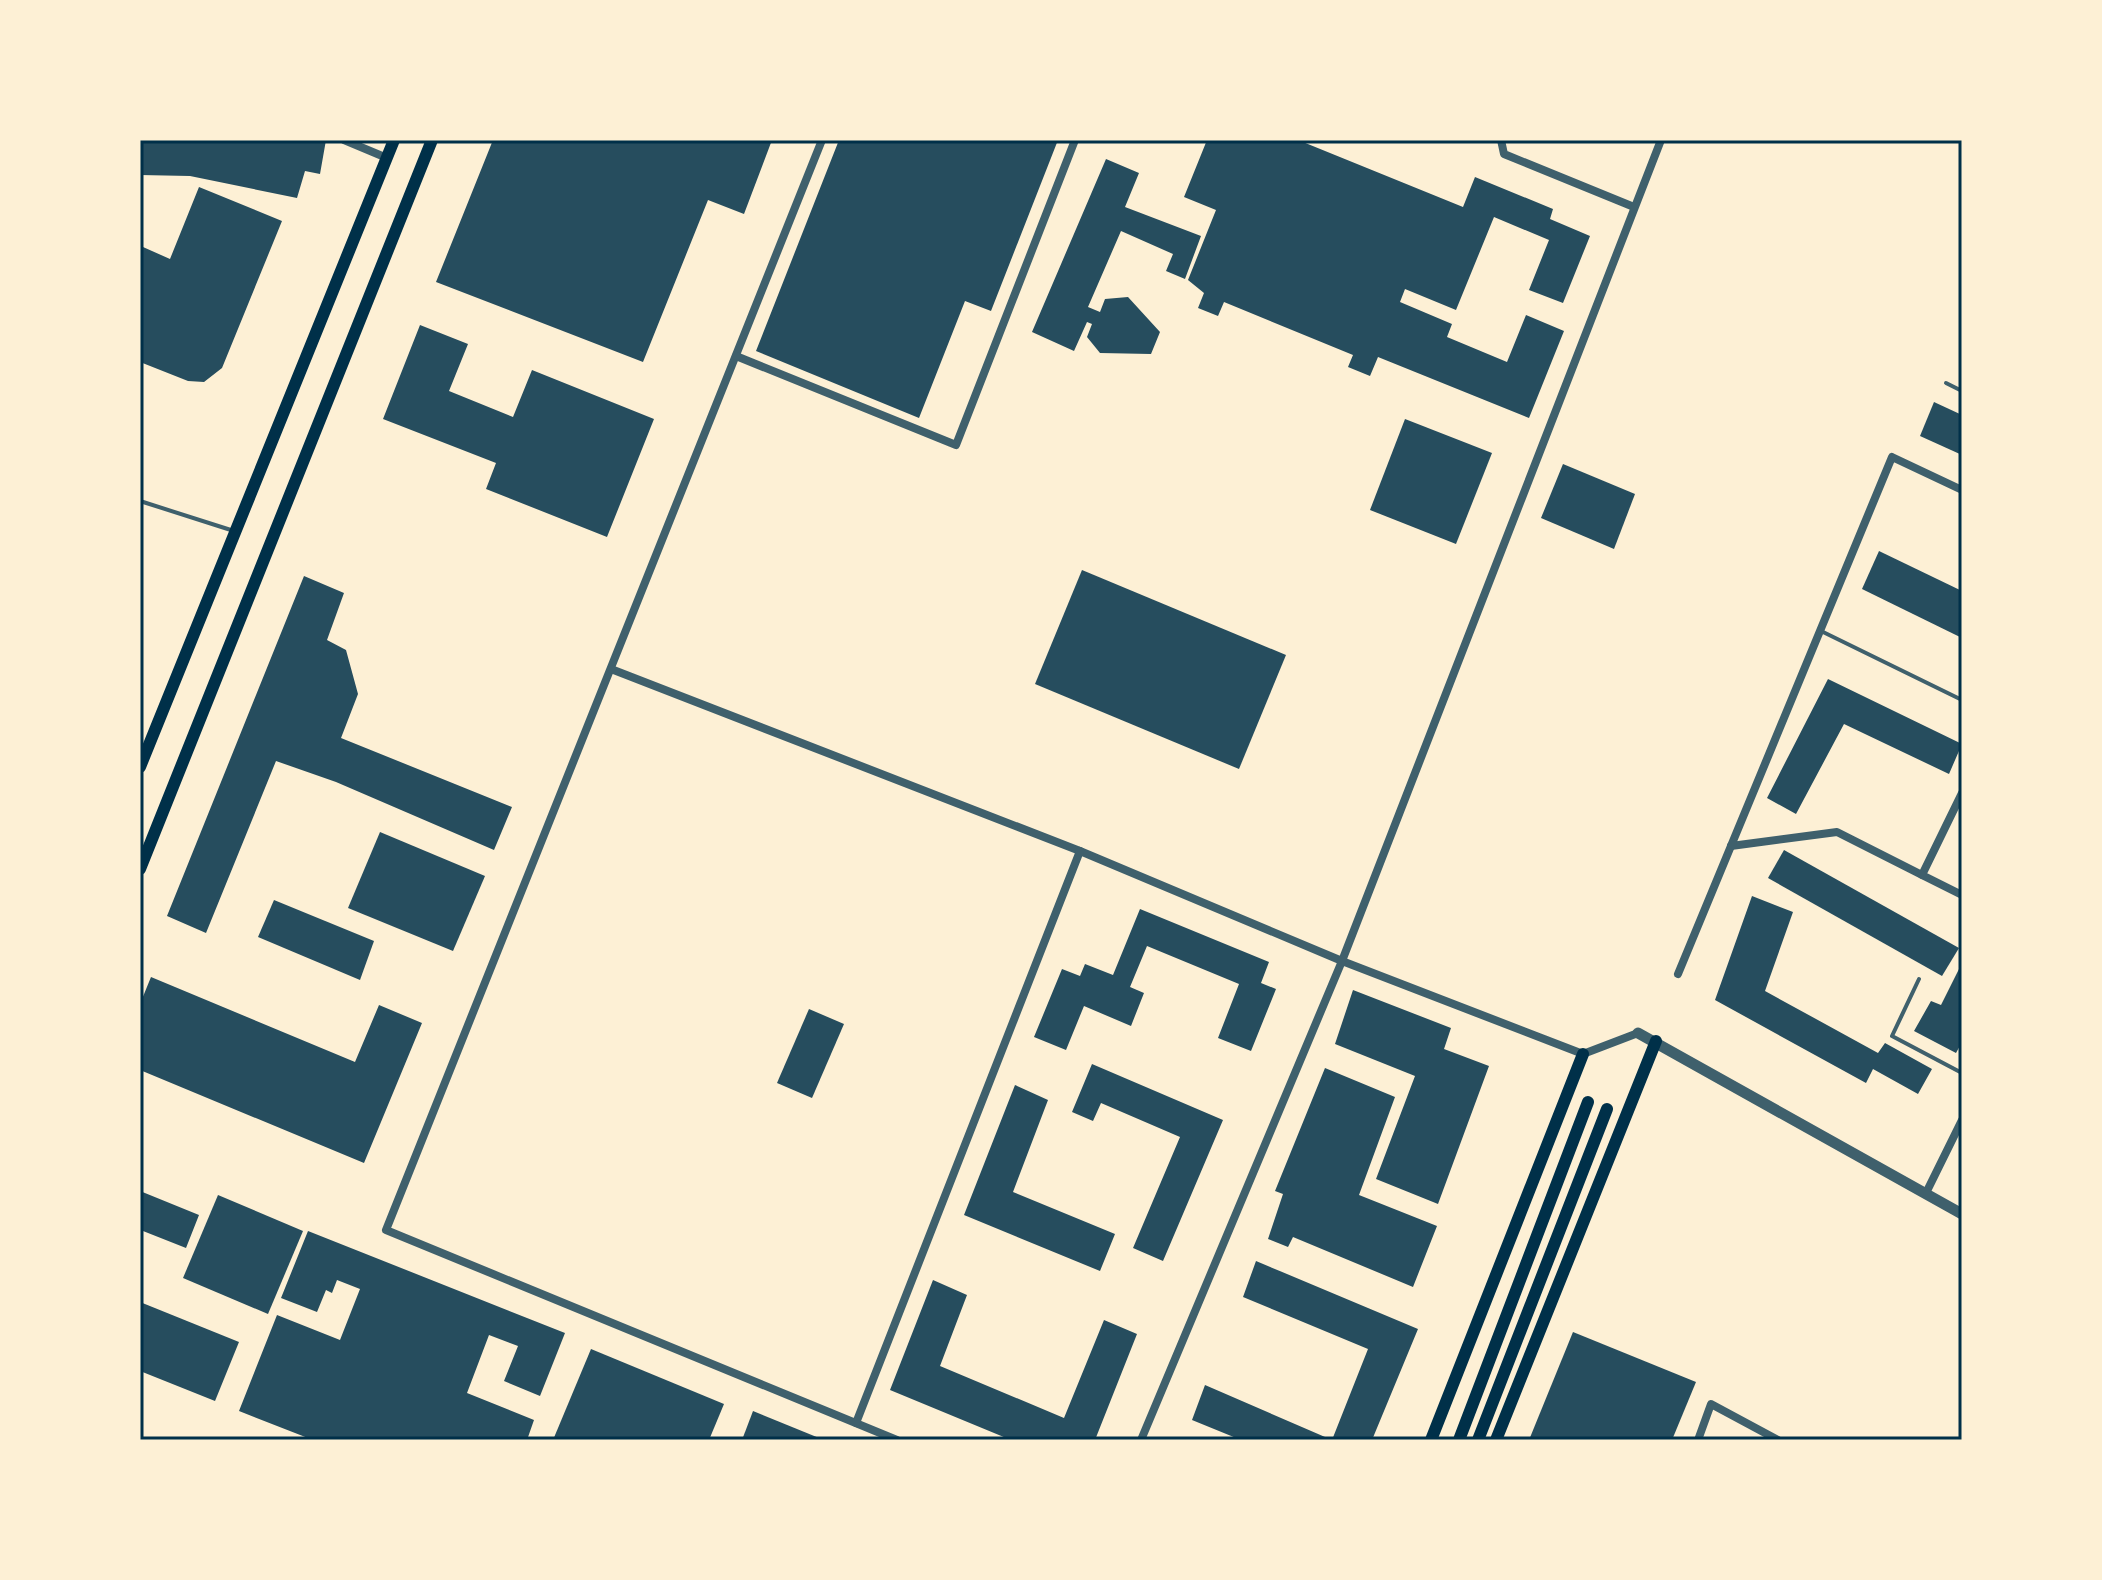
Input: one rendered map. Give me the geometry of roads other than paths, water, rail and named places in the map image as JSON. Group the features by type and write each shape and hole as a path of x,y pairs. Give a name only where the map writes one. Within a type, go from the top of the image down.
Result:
{"main road":[{"path":"140,767 394,140"},
{"path":"140,869 432,140"},
{"path":"1496,1440 1656,1041"},
{"path":"1431,1440 1583,1054"},
{"path":"1459,1440 1588,1102"},
{"path":"1478,1440 1607,1109"}],"street":[{"path":"344,140 387,158"},
{"path":"822,140 386,1230 897,1440"},
{"path":"736,356 956,445 1075,140"},
{"path":"1501,140 1504,154 1634,207"},
{"path":"1141,1440 1342,961 1661,140"},
{"path":"1678,974 1892,457 1962,490"},
{"path":"611,669 1080,851 1342,961 1583,1054 1638,1033 1962,1214"},
{"path":"1922,875 1962,793"},
{"path":"1731,846 1837,832 1962,895"},
{"path":"856,1423 1080,851"},
{"path":"1926,1193 1962,1120"},
{"path":"1698,1440 1711,1404 1778,1440"}],"lane":[{"path":"1946,383 1962,391"},
{"path":"140,501 236,532"},
{"path":"1820,631 1962,700"},
{"path":"1919,979 1892,1036 1962,1073"}]}
